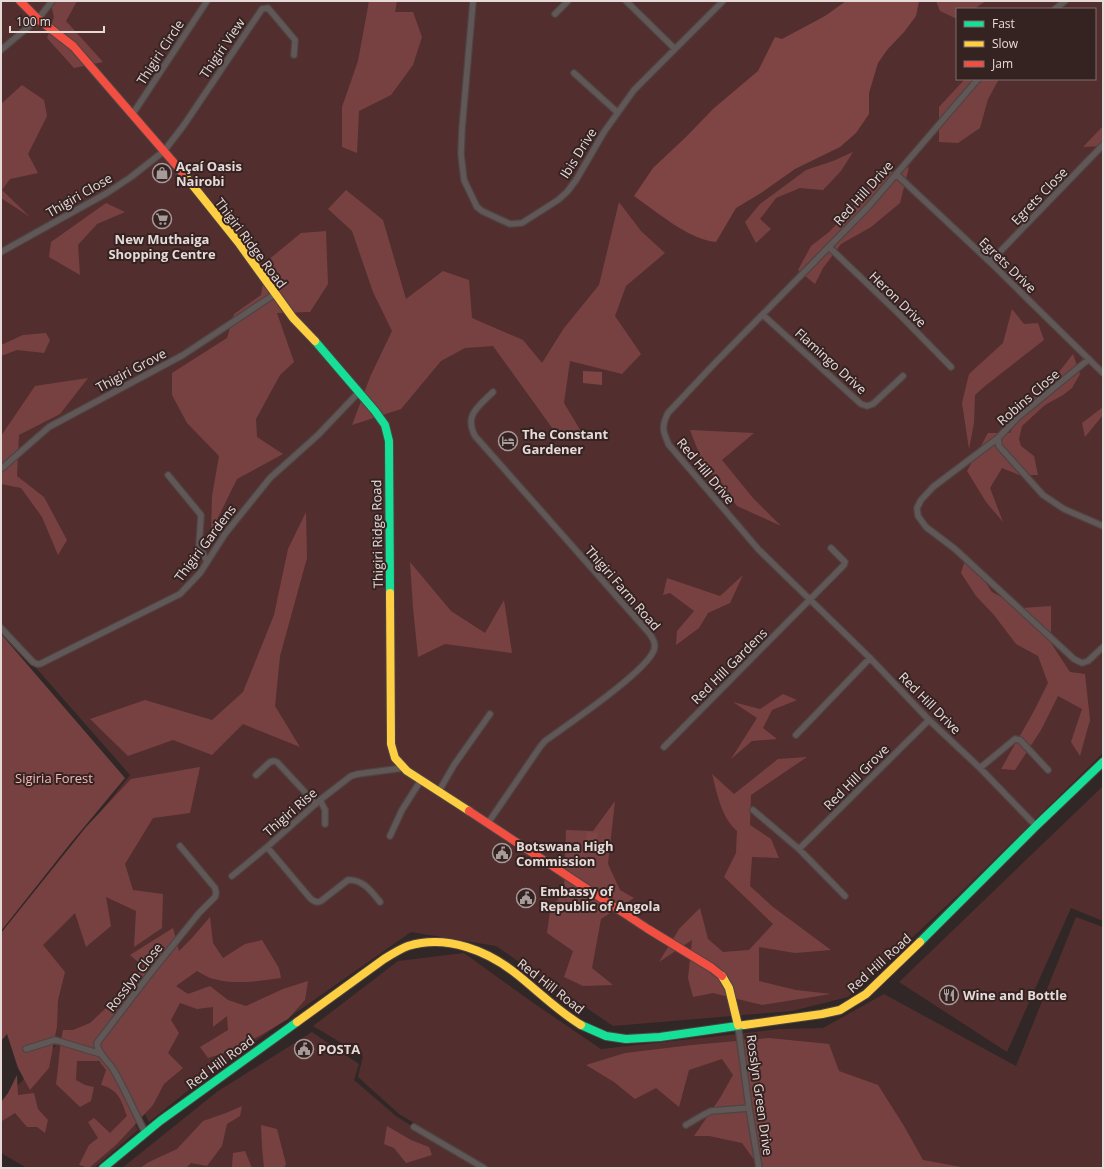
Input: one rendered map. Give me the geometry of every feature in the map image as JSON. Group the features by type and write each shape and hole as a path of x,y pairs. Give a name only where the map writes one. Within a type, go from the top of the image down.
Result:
{"street":[{"name":"Thigiri Ridge Road","path":"20,1 38,19 72,46 164,151 238,242 293,318 359,392 385,425 388,441 392,744 393,754 402,768 718,973 729,988 738,1025"},
{"path":"1,50 38,19 52,1"},
{"name":"Thigiri Circle","path":"132,115 207,1"},
{"name":"Ibis Drive","path":"473,1 461,154 464,180 477,207 482,211 510,224 522,223 558,200 567,192 576,180 617,112 634,90 674,48 723,1"},
{"path":"555,14 568,1"},
{"path":"626,1 674,48"},
{"path":"1056,8 1065,1"},
{"name":"Thigiri View","path":"164,151 184,126 262,9 268,8 295,40 294,55"},
{"path":"574,73 617,112"},
{"name":"Red Hill Drive","path":"977,80 867,208 668,413 664,420 663,429 669,445 759,550 870,658 929,720 980,768 1036,826"},
{"name":"Egrets Close","path":"990,262 1103,145"},
{"name":"Thigiri Close","path":"1,252 107,193 131,177 164,151"},
{"name":"Egrets Drive","path":"896,174 990,262 1103,373"},
{"name":"Heron Drive","path":"829,247 898,313 951,367"},
{"name":"Thigiri Grove","path":"1,469 49,427 183,355 275,294"},
{"name":"Flamingo Drive","path":"763,315 861,404 867,406 873,404 903,376"},
{"name":"Robins Close","path":"1089,359 1016,419 998,438 999,446 1043,495 1064,510 1103,526"},
{"name":"Thigiri Gardens","path":"1,628 37,664 44,663 174,598 185,589 208,561 225,534 270,478 318,435 359,392"},
{"name":"Thigiri Farm Road","path":"488,823 531,758 545,741 617,687 642,666 651,656 654,644 654,640 475,436 470,422 472,415 493,392"},
{"path":"998,438 933,487 921,500 917,508 918,516 926,527 955,549 1074,659 1082,663 1088,661 1103,647"},
{"path":"168,475 201,515 199,546 208,561"},
{"name":"Red Hill Gardens","path":"664,747 844,565 845,562 831,548"},
{"path":"796,735 870,658"},
{"path":"439,792 454,765 490,714"},
{"name":"Red Hill Grove","path":"799,849 929,720"},
{"path":"980,768 1012,741 1017,739 1020,740 1048,770"},
{"path":"256,775 270,762 277,762 325,810 325,824"},
{"name":"Red Hill Road","path":"103,1168 145,1132 384,959 415,944 456,944 483,952 509,968 563,1014 581,1025 606,1036 617,1038 639,1039 822,1014 840,1010 866,994 1103,762"},
{"name":"Thigiri Rise","path":"380,902 368,887 352,880 348,880 322,900 315,902 267,847 350,776 402,768"},
{"path":"390,836 402,810 421,780"},
{"path":"752,810 799,849 845,896"},
{"name":"Rosslyn Close","path":"101,1054 97,1048 99,1039 149,975 215,897 215,888 180,846"},
{"path":"232,876 267,847"},
{"name":"Rosslyn Green Drive","path":"738,1025 759,1168"},
{"path":"26,1049 55,1040 101,1054 113,1069 145,1132"},
{"path":"686,1125 703,1114 711,1111 749,1108"},
{"path":"414,1127 484,1168"}],"shaded area":[{"path":"1,1 1103,1 1103,753 958,895 848,997 792,1011 613,1026 496,946 411,932 210,1073 149,1122 116,1059 41,1034 1,937 130,775 1,628"},
{"path":"846,1 919,1 916,16 878,63 869,93 869,114 856,133 840,147 795,169 761,193 736,208 716,242 706,240 684,231 634,196 653,168 713,109 758,71 775,37 782,39 825,16"},
{"path":"583,371 602,372 602,385 583,383"},
{"path":"1103,786 1103,921 1071,908 1007,1052 899,982"},
{"path":"587,832 598,833 596,853 585,851"},
{"path":"1076,917 1103,927 1103,1168 486,1168 399,1114 358,1077 363,1056 313,1026 398,961 464,953 601,1049 781,1029 823,1028 884,994 1016,1066"},
{"path":"312,1032 359,1064 354,1080 396,1116 478,1168 122,1168 218,1091"},
{"path":"57,1044 107,1065 138,1130 94,1168 27,1168 1,1153 1,1103"}],"green space":[{"path":"50,1 77,1 66,21 103,62 74,68 47,38 54,17"},
{"path":"369,1 397,1 395,12 413,12 422,37 413,65 391,95 359,111 357,153 342,147 342,107 358,61"},
{"path":"936,1 986,1 976,8 956,8 956,19 940,11"},
{"path":"964,80 998,80 988,99 980,128 958,143 939,142 939,107"},
{"path":"22,85 44,100 47,116 28,154 38,173 10,179 2,190 30,217 1,198 1,104"},
{"path":"1103,126 1103,146 1083,147"},
{"path":"853,152 841,171 823,190 800,188 776,198 760,219 771,229 756,243 745,222 760,204 806,170 833,161"},
{"path":"909,167 900,203 871,227 841,244 823,268 815,284 798,270 811,246 829,232 857,203 876,176"},
{"path":"346,190 383,220 406,299 443,271 469,280 472,318 523,340 542,363 564,328 599,285 619,202 641,231 665,253 626,286 615,316 641,354 622,374 570,361 564,403 585,438 558,436 493,346 465,348 441,361 401,409 352,425 370,377 392,331 373,292 352,231 328,209"},
{"path":"106,203 125,212 97,224 78,245 80,275 49,257 51,242"},
{"path":"326,231 328,284 310,312 277,313 294,362 280,375 256,419 257,437 283,454 237,479 211,532 212,496 219,456 187,423 172,395 172,373 227,338 234,314 261,295 267,261 301,233"},
{"path":"1012,309 1024,324 1038,323 1044,340 975,395 974,423 969,449 962,403 969,374 1003,343"},
{"path":"46,333 50,340 44,353 17,350 1,356 1,345 23,335"},
{"path":"1073,354 1080,374 1072,388 1045,405 1022,426 1019,439 1021,446 1034,456 1038,475 1019,475 1002,468 990,488 1003,522 986,502 967,471 988,433 1010,433 1024,404 1040,391 1059,372"},
{"path":"88,378 60,414 19,435 17,476 44,497 67,540 58,555 42,517 21,488 1,484 1,436 35,386"},
{"path":"1103,407 1103,415 1085,437 1082,423"},
{"path":"690,430 754,433 722,460 753,498 781,526 737,506 702,461"},
{"path":"306,512 307,558 280,656 275,706 300,747 243,724 212,755 173,740 128,756 90,719 145,700 212,720 243,692 274,615 288,549"},
{"path":"967,554 992,592 1022,608 1051,606 1051,643 1070,672 1085,674 1090,720 1080,756 1071,742 1082,709 1058,696 1041,730 1015,770 1001,769 1048,683 1038,656 1016,644 994,615 976,596 961,573"},
{"path":"410,562 451,611 485,633 504,600 512,653 445,644 418,657"},
{"path":"743,575 730,603 708,613 699,628 676,645 677,631 694,611 670,593 663,595 667,578 720,596"},
{"name":"Sigiria Forest","path":"1,634 125,778 1,931"},
{"path":"783,694 797,700 772,710 763,728 777,739 752,741 731,759 757,718 733,702 760,709"},
{"path":"807,757 751,795 750,825 771,839 779,858 752,857 750,886 773,907 831,950 795,953 759,947 759,981 796,990 831,994 762,1005 713,993 693,997 688,978 692,940 659,962 679,929 700,908 708,939 723,952 749,950 773,924 724,877 736,853 737,831 723,812 712,774 734,794 778,759"},
{"path":"200,767 190,813 153,818 125,864 133,890 163,894 162,928 134,947 136,911 106,897 111,926 86,947 75,913 43,945 65,972 58,1000 57,1026 49,1068 30,1090 18,1068 7,1034 1,1041 1,933 86,827 131,779"},
{"path":"615,801 608,864 620,890 634,898 601,919 592,968 613,985 583,986 564,977 573,951 547,933 550,911 564,890 566,830 593,831"},
{"path":"210,917 213,943 223,958 245,944 262,940 279,968 281,978 248,982 231,982 208,977 197,971 176,986 188,994 210,986 228,1000 246,1006 283,989 308,981 305,1000 288,1019 231,1051 208,1058 200,1047 228,1030 227,1016 213,1027 213,1007 197,1009 180,1003 171,1020 179,1033 168,1053 183,1068 164,1084 153,1105 117,1144 89,1168 79,1165 89,1145 98,1138 88,1122 94,1118 110,1133 127,1116 121,1100 116,1093 101,1085 106,1070 99,1061 77,1061 76,1080 85,1085 94,1087 91,1101 80,1107 56,1084 63,1030 73,1030 90,1023 107,1007 122,997 143,966 130,955 173,928 179,951"},
{"path":"769,1038 829,1044 839,1071 878,1085 904,1126 923,1160 967,1168 760,1168 742,1143 709,1136 694,1136 720,1098 733,1075 722,1059 689,1070 679,1107 656,1088 635,1099 614,1082 586,1065 625,1053"},
{"path":"17,1075 18,1095 34,1093 38,1109 48,1120 45,1133 37,1127 27,1127 15,1113 2,1121 1,1127 1,1102 8,1093"},
{"path":"242,1106 240,1116 227,1124 222,1146 207,1166 191,1163 186,1168 140,1168 149,1162 177,1149 203,1121"},
{"path":"261,1125 277,1129 286,1164 284,1168 264,1168"},
{"path":"387,1126 411,1140 429,1147 432,1155 406,1163 394,1148 384,1144"},
{"path":"245,1151 252,1168 233,1168 233,1153"}],"traffic: fast":[{"path":"315,341 375,411 385,425 389,441 390,593"},
{"path":"920,942 1036,826 1103,762"},
{"path":"103,1168 160,1121 297,1022"},
{"path":"581,1025 606,1036 626,1039 660,1037 744,1025"}],"traffic: slow":[{"path":"182,172 238,242 293,318 315,341"},
{"path":"390,593 391,744 395,758 407,771 469,811"},
{"path":"297,1022 384,959 396,952 408,946 438,942 467,947 494,959 519,976 557,1008 581,1025"},
{"path":"744,1025 840,1010 866,994 920,942"},
{"path":"722,976 729,988 738,1025"}],"traffic: jam":[{"path":"20,1 38,19 73,46 182,172"},
{"path":"469,811 648,929 712,968 722,976"}],"place":[{"name":"Açaí Oasis Nairobi","path":"162,173"},
{"name":"New Muthaiga Shopping Centre","path":"162,219"},
{"name":"The Constant Gardener","path":"508,441"},
{"name":"Botswana High Commission","path":"502,853"},
{"name":"Embassy of Republic of Angola","path":"526,898"},
{"name":"Wine and Bottle","path":"949,995"},
{"name":"POSTA","path":"304,1049"}]}
